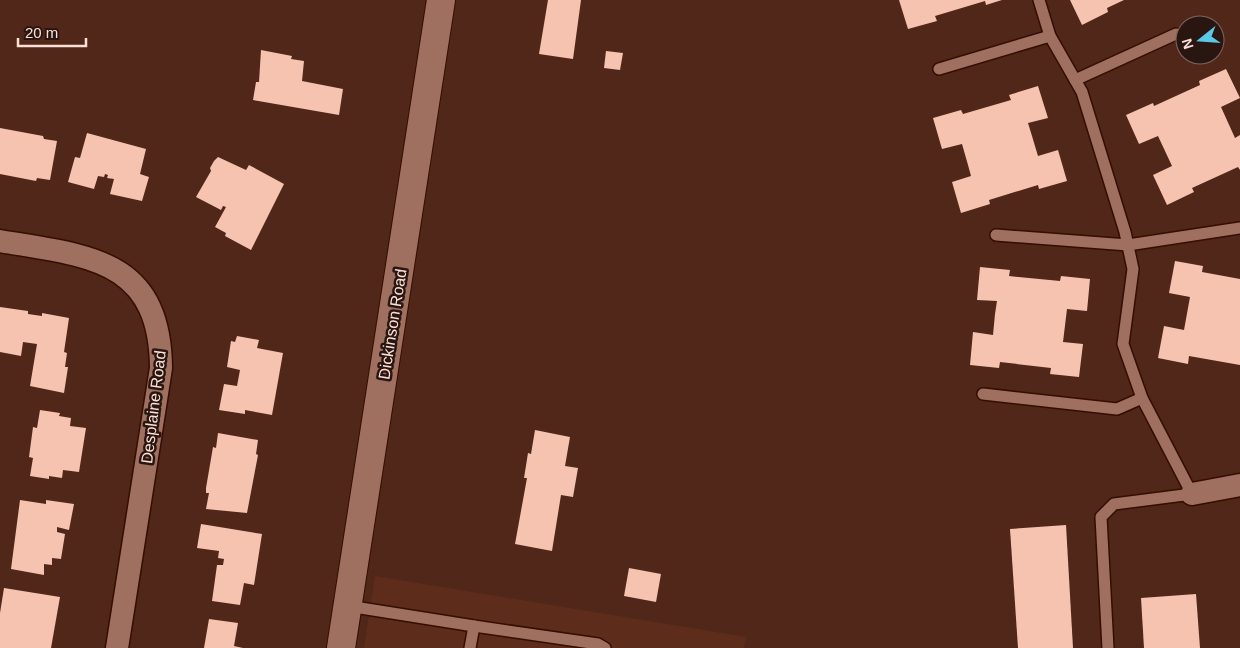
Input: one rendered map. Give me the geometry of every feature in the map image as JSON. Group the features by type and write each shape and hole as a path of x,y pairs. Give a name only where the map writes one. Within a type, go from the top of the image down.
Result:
{"street":[{"name":"Dickinson Road","path":"341,648 441,0"},
{"name":"Desplaine Road","path":"0,241 85,256 105,262 128,278 144,297 156,319 161,341 161,368 117,648"},
{"path":"1192,494 1240,485"}],"lane":[{"path":"1039,0 1050,36 1082,92 1128,245 1133,268 1123,344 1142,398 1192,494 1114,504 1101,517 1108,648"},
{"path":"1075,80 1175,34"},
{"path":"939,69 1050,36"},
{"path":"996,235 1128,245 1240,228"},
{"path":"983,394 1117,409 1142,398"},
{"path":"348,606 598,644 605,648"},
{"path":"470,648 474,626"}],"shaded area":[{"path":"375,576 746,637 744,648 364,648"}],"building":[{"path":"548,0 581,0 573,59 539,54"},
{"path":"899,0 1002,0 986,5 985,1 935,16 937,21 908,29"},
{"path":"1070,0 1124,0 1107,8 1108,12 1082,25"},
{"path":"261,50 292,56 291,59 304,61 302,81 343,89 339,115 253,100 256,82 259,82"},
{"path":"606,51 623,53 620,70 604,68"},
{"path":"1226,69 1240,98 1221,107 1235,138 1240,135 1240,170 1238,167 1192,188 1194,192 1167,205 1153,175 1172,166 1158,136 1139,144 1126,115 1153,103 1154,106 1200,85 1199,81"},
{"path":"1038,86 1048,118 1028,123 1038,156 1058,150 1067,181 1039,189 1038,185 989,200 990,204 961,213 952,182 971,176 962,144 942,149 933,118 961,110 963,114 1011,100 1009,95"},
{"path":"0,128 43,136 44,139 57,141 50,180 37,178 36,181 0,174"},
{"path":"87,133 146,149 140,174 149,177 142,201 110,194 114,179 107,178 108,175 105,174 104,177 98,176 94,189 68,182 75,157 80,158"},
{"path":"218,157 246,170 249,165 284,184 251,250 225,236 226,233 215,227 226,207 223,206 221,210 196,197 211,171 210,168"},
{"path":"1175,261 1203,266 1202,272 1240,279 1240,365 1189,356 1188,364 1158,358 1164,326 1184,330 1190,297 1169,293"},
{"path":"980,267 1010,270 1009,276 1060,281 1061,276 1090,279 1087,311 1067,309 1063,342 1083,344 1079,377 1050,374 1051,368 1000,362 999,368 970,365 973,332 993,335 997,301 977,300"},
{"path":"0,307 28,311 28,314 42,316 42,313 69,318 64,352 67,353 65,367 68,367 64,393 30,386 37,344 23,342 21,356 0,352"},
{"path":"237,336 259,340 257,348 283,353 272,415 245,410 245,414 219,410 224,384 237,386 240,370 227,367 231,341 235,342"},
{"path":"40,410 60,413 59,416 71,418 70,426 86,428 79,472 63,470 62,478 49,476 49,479 30,476 33,458 29,457 33,427 37,428"},
{"path":"535,430 570,437 565,466 578,468 573,497 561,495 552,551 515,544 527,478 524,478 528,453 531,454"},
{"path":"218,433 258,440 256,454 258,455 247,513 206,509 209,493 206,493 206,488 213,447 216,448"},
{"path":"20,500 46,504 46,500 74,504 69,530 57,527 57,532 65,534 61,559 52,558 52,565 44,564 44,575 11,569"},
{"path":"201,524 262,534 254,585 244,583 240,605 212,601 217,565 223,565 224,559 218,558 219,551 197,548"},
{"path":"1066,525 1073,648 1018,648 1010,529"},
{"path":"629,568 661,574 656,602 624,596"},
{"path":"4,588 60,597 51,648 0,648 0,613"},
{"path":"1196,594 1200,648 1144,648 1141,598"},
{"path":"209,619 238,623 234,646 243,648 204,648"}]}
